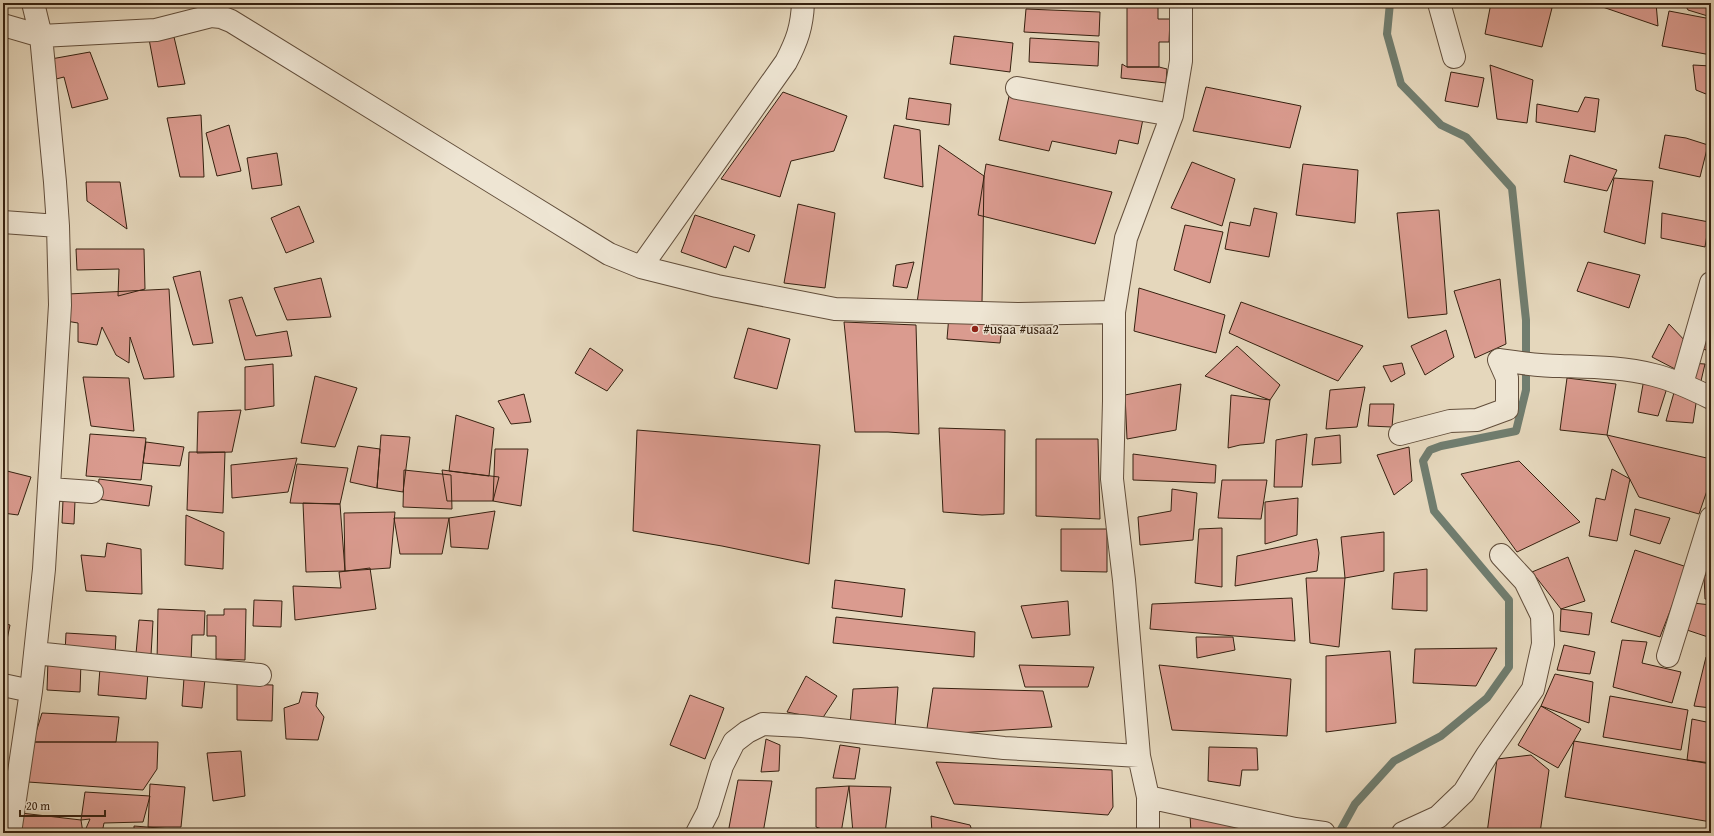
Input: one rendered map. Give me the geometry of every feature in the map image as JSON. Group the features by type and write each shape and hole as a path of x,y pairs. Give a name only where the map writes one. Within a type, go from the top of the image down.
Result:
{"street":[{"path":"10,833 31,691 44,569 60,305 58,226 41,36 33,3"},
{"path":"641,267 786,62 797,41 802,22 803,3"},
{"path":"1148,833 1148,797 1139,756 1124,580 1112,479 1114,312 1126,238 1172,115 1181,61 1181,3"},
{"path":"1439,3 1454,57"},
{"path":"3,25 41,36 156,30 211,16 221,17 231,21 609,254 641,267 717,286 835,308 1019,314 1114,312"},
{"path":"1017,88 1172,115"},
{"path":"3,222 58,226"},
{"path":"1682,384 1711,283"},
{"path":"1400,434 1450,421 1477,420 1507,408 1507,378 1500,360 1560,366 1598,366 1621,369 1654,375 1682,384 1711,398"},
{"path":"50,489 92,492"},
{"path":"1668,656 1711,518"},
{"path":"1403,833 1438,825 1464,792 1487,755 1533,689 1543,644 1542,616 1525,581 1500,555"},
{"path":"35,653 260,675"},
{"path":"3,685 31,691"},
{"path":"697,833 708,812 722,766 734,742 748,732 764,724 802,726 1004,748 1139,756"},
{"path":"1148,797 1295,830 1324,833"}],"building":[{"path":"1127,3 1158,3 1158,19 1170,19 1169,42 1159,42 1159,67 1127,67"},
{"path":"1491,3 1533,3 1552,8 1542,47 1485,34"},
{"path":"1591,3 1656,3 1658,26"},
{"path":"1684,3 1711,3 1711,17 1688,10"},
{"path":"1026,9 1100,12 1099,36 1024,32"},
{"path":"1669,11 1711,19 1711,55 1662,46"},
{"path":"954,36 1013,43 1010,72 950,64"},
{"path":"174,37 185,84 158,87 149,39"},
{"path":"1030,38 1099,42 1098,66 1029,62"},
{"path":"90,52 108,99 72,108 64,77 56,79 51,59"},
{"path":"1122,64 1127,67 1159,67 1167,69 1166,83 1121,78"},
{"path":"1490,65 1533,80 1527,123 1497,119"},
{"path":"1693,65 1711,66 1711,96 1696,90"},
{"path":"1451,72 1484,78 1478,107 1445,101"},
{"path":"1206,87 1301,106 1290,148 1193,131"},
{"path":"783,92 847,116 834,151 791,161 780,197 721,179"},
{"path":"1010,92 1143,119 1138,144 1119,140 1116,154 1052,141 1049,151 999,140"},
{"path":"1585,97 1599,99 1595,132 1536,122 1537,104 1578,112"},
{"path":"909,98 951,104 949,125 906,119"},
{"path":"201,115 204,177 180,177 167,118"},
{"path":"229,125 241,171 217,176 206,133"},
{"path":"894,125 920,130 923,187 884,178"},
{"path":"1665,135 1686,138 1708,145 1700,177 1659,168"},
{"path":"939,145 984,176 982,303 917,303"},
{"path":"277,153 282,185 252,189 247,158"},
{"path":"1570,155 1617,170 1607,191 1564,182"},
{"path":"1192,162 1235,179 1222,226 1171,208"},
{"path":"986,164 1112,192 1095,244 978,215"},
{"path":"1303,164 1358,170 1355,223 1296,215"},
{"path":"1614,178 1653,181 1645,244 1604,232"},
{"path":"86,182 120,182 127,229 87,201"},
{"path":"798,204 835,213 825,288 784,283"},
{"path":"299,206 314,242 286,253 271,218"},
{"path":"1254,208 1277,213 1269,257 1225,249 1230,222 1250,226"},
{"path":"1439,210 1447,314 1408,318 1397,213"},
{"path":"1662,213 1709,222 1705,247 1661,238"},
{"path":"695,215 755,235 749,252 734,246 726,268 681,252"},
{"path":"1185,225 1223,232 1210,283 1174,270"},
{"path":"76,249 144,249 145,289 118,296 119,269 77,270"},
{"path":"914,262 907,288 893,286 896,265"},
{"path":"1588,262 1640,275 1629,308 1577,291"},
{"path":"200,271 213,343 193,345 173,277"},
{"path":"321,278 331,317 287,320 274,288"},
{"path":"1500,279 1506,344 1475,358 1454,291"},
{"path":"1139,288 1225,315 1216,353 1134,331"},
{"path":"169,289 174,377 144,379 130,337 129,363 116,355 102,327 97,345 78,342 78,323 66,321 68,294"},
{"path":"242,297 256,336 287,331 292,356 245,360 229,300"},
{"path":"1241,302 1363,346 1338,381 1229,333"},
{"name":"#usaa #usaa2","path":"949,315 1003,320 1000,343 947,339"},
{"path":"844,322 916,325 919,434 855,432"},
{"path":"1669,324 1689,345 1675,369 1652,357"},
{"path":"1711,325 1711,351 1702,349"},
{"path":"748,328 790,339 777,389 734,378"},
{"path":"1446,330 1454,357 1425,375 1411,346"},
{"path":"1237,346 1280,385 1270,400 1205,376"},
{"path":"590,348 623,370 607,391 575,373"},
{"path":"1402,363 1405,374 1391,382 1383,366"},
{"path":"1690,363 1705,364 1701,381 1685,378"},
{"path":"273,364 274,406 245,410 245,367"},
{"path":"315,376 357,388 335,447 301,443"},
{"path":"83,377 129,378 134,431 91,426"},
{"path":"1567,378 1616,384 1607,435 1560,430"},
{"path":"1644,379 1667,388 1658,416 1638,412"},
{"path":"1181,384 1176,430 1127,439 1125,395"},
{"path":"1365,387 1357,427 1326,429 1330,390"},
{"path":"1675,389 1697,397 1693,423 1666,421"},
{"path":"524,394 531,422 511,424 498,401"},
{"path":"1231,395 1270,400 1264,443 1240,445 1228,448"},
{"path":"1370,404 1394,404 1392,427 1368,426"},
{"path":"241,410 232,452 197,453 198,412"},
{"path":"456,415 494,428 489,476 449,471"},
{"path":"939,428 1005,430 1004,514 982,515 943,512"},
{"path":"637,430 820,445 809,564 722,546 633,531"},
{"path":"90,434 146,438 141,480 86,476"},
{"path":"1307,434 1302,487 1274,487 1276,440"},
{"path":"381,435 410,437 403,492 377,488"},
{"path":"1340,435 1341,463 1312,465 1315,438"},
{"path":"1607,435 1711,459 1711,479 1699,514 1639,497"},
{"path":"1036,439 1098,439 1100,519 1036,516"},
{"path":"146,442 184,447 180,466 143,463"},
{"path":"358,446 380,449 377,488 350,482"},
{"path":"1409,447 1412,481 1394,495 1377,455"},
{"path":"495,449 528,449 521,506 493,501"},
{"path":"189,452 225,452 223,513 187,510"},
{"path":"1133,454 1216,465 1215,483 1133,480"},
{"path":"297,458 288,492 232,498 231,465"},
{"path":"1519,461 1580,522 1517,552 1461,474"},
{"path":"297,464 348,468 340,504 290,503"},
{"path":"1612,469 1630,479 1617,541 1589,536 1596,498 1605,500"},
{"path":"3,470 31,477 18,515 3,513"},
{"path":"404,470 451,475 452,509 403,507"},
{"path":"442,470 499,477 493,501 447,501"},
{"path":"99,479 152,486 149,506 97,499"},
{"path":"1222,480 1267,480 1261,519 1218,518"},
{"path":"1172,489 1197,493 1193,540 1140,545 1138,517 1171,511"},
{"path":"1298,498 1297,535 1265,544 1265,502"},
{"path":"63,500 75,501 74,524 62,523"},
{"path":"303,503 340,504 345,571 306,572"},
{"path":"1635,509 1670,518 1660,544 1630,535"},
{"path":"495,511 488,549 451,547 449,518"},
{"path":"395,512 390,568 345,571 344,513"},
{"path":"186,515 224,532 223,569 185,565"},
{"path":"394,518 449,518 442,554 400,554"},
{"path":"1222,528 1222,587 1195,583 1199,529"},
{"path":"1061,529 1107,529 1107,572 1061,571"},
{"path":"1384,532 1384,571 1345,578 1341,537"},
{"path":"1317,539 1319,553 1317,571 1235,586 1237,556"},
{"path":"107,543 141,549 142,594 86,591 81,555 105,557"},
{"path":"1635,550 1687,567 1660,637 1611,622"},
{"path":"1568,557 1585,601 1561,609 1532,572"},
{"path":"370,568 376,609 295,620 293,586 341,588 339,572"},
{"path":"1427,569 1427,611 1392,609 1394,573"},
{"path":"1704,575 1711,576 1711,599 1705,599"},
{"path":"1306,578 1345,578 1339,647 1310,643"},
{"path":"835,580 905,589 902,617 832,608"},
{"path":"1292,598 1295,641 1150,629 1152,604"},
{"path":"254,600 282,601 281,627 253,626"},
{"path":"1068,601 1070,635 1032,638 1021,606"},
{"path":"1693,603 1711,605 1711,638 1684,629"},
{"path":"158,609 205,611 204,635 192,635 191,663 157,662"},
{"path":"224,609 246,609 245,660 216,659 216,636 207,636 207,615 224,615"},
{"path":"1561,609 1592,613 1589,635 1560,631"},
{"path":"836,617 975,632 974,657 833,643"},
{"path":"139,620 153,621 151,655 136,654"},
{"path":"3,623 10,625 3,659"},
{"path":"66,633 116,636 115,655 65,653"},
{"path":"1196,637 1233,637 1235,650 1197,658"},
{"path":"1622,640 1647,642 1642,663 1681,672 1672,703 1613,687"},
{"path":"1564,645 1595,652 1590,674 1557,670"},
{"path":"1497,648 1476,686 1413,683 1415,649"},
{"path":"1390,651 1396,723 1326,732 1326,656"},
{"path":"1706,657 1711,658 1711,708 1694,706"},
{"path":"48,660 81,662 80,692 47,690"},
{"path":"1019,665 1094,667 1088,687 1025,687"},
{"path":"1159,665 1291,679 1287,736 1172,730"},
{"path":"100,668 148,672 146,699 98,695"},
{"path":"1555,674 1593,682 1589,723 1541,706"},
{"path":"806,676 837,696 822,719 787,712"},
{"path":"184,678 205,679 202,708 182,706"},
{"path":"237,684 273,685 272,721 237,720"},
{"path":"898,687 895,727 850,725 853,689"},
{"path":"933,688 1043,691 1052,727 926,735"},
{"path":"302,692 318,693 316,706 324,717 318,740 286,739 284,708 299,703"},
{"path":"690,695 724,708 705,759 670,745"},
{"path":"1610,696 1688,710 1681,750 1603,737"},
{"path":"1541,706 1581,729 1558,768 1518,745"},
{"path":"42,713 119,717 116,742 33,742"},
{"path":"1692,719 1711,723 1711,763 1687,760"},
{"path":"766,739 780,745 779,771 761,772"},
{"path":"1574,741 1711,764 1711,822 1565,797"},
{"path":"33,742 158,742 157,769 143,790 28,782"},
{"path":"840,745 860,748 855,779 833,778"},
{"path":"1209,747 1257,748 1258,770 1242,770 1240,786 1208,781"},
{"path":"241,751 245,796 213,801 207,753"},
{"path":"1531,755 1549,770 1540,833 1487,833 1497,759"},
{"path":"936,762 1112,770 1113,807 1108,815 954,804"},
{"path":"738,780 772,781 763,833 728,833"},
{"path":"150,784 185,787 181,827 148,827"},
{"path":"849,786 841,833 834,833 816,827 816,788"},
{"path":"849,786 891,787 885,833 853,833"},
{"path":"85,792 150,796 143,822 104,823 102,833 84,833 90,819 81,820"},
{"path":"21,813 81,820 83,833 36,833 17,831"},
{"path":"1190,815 1274,833 1191,833"},
{"path":"931,816 970,825 973,833 932,833"},
{"path":"134,826 172,829 172,833 134,833"}],"waterway":[{"path":"1339,833 1355,804 1394,761 1441,736 1487,698 1509,667 1509,600 1434,511 1423,461 1430,450 1441,446 1516,431 1526,390 1526,320 1512,188 1466,137 1441,125 1401,84 1387,34 1390,3"}],"place":[{"name":"#usaa #usaa2","path":"975,329"}]}
